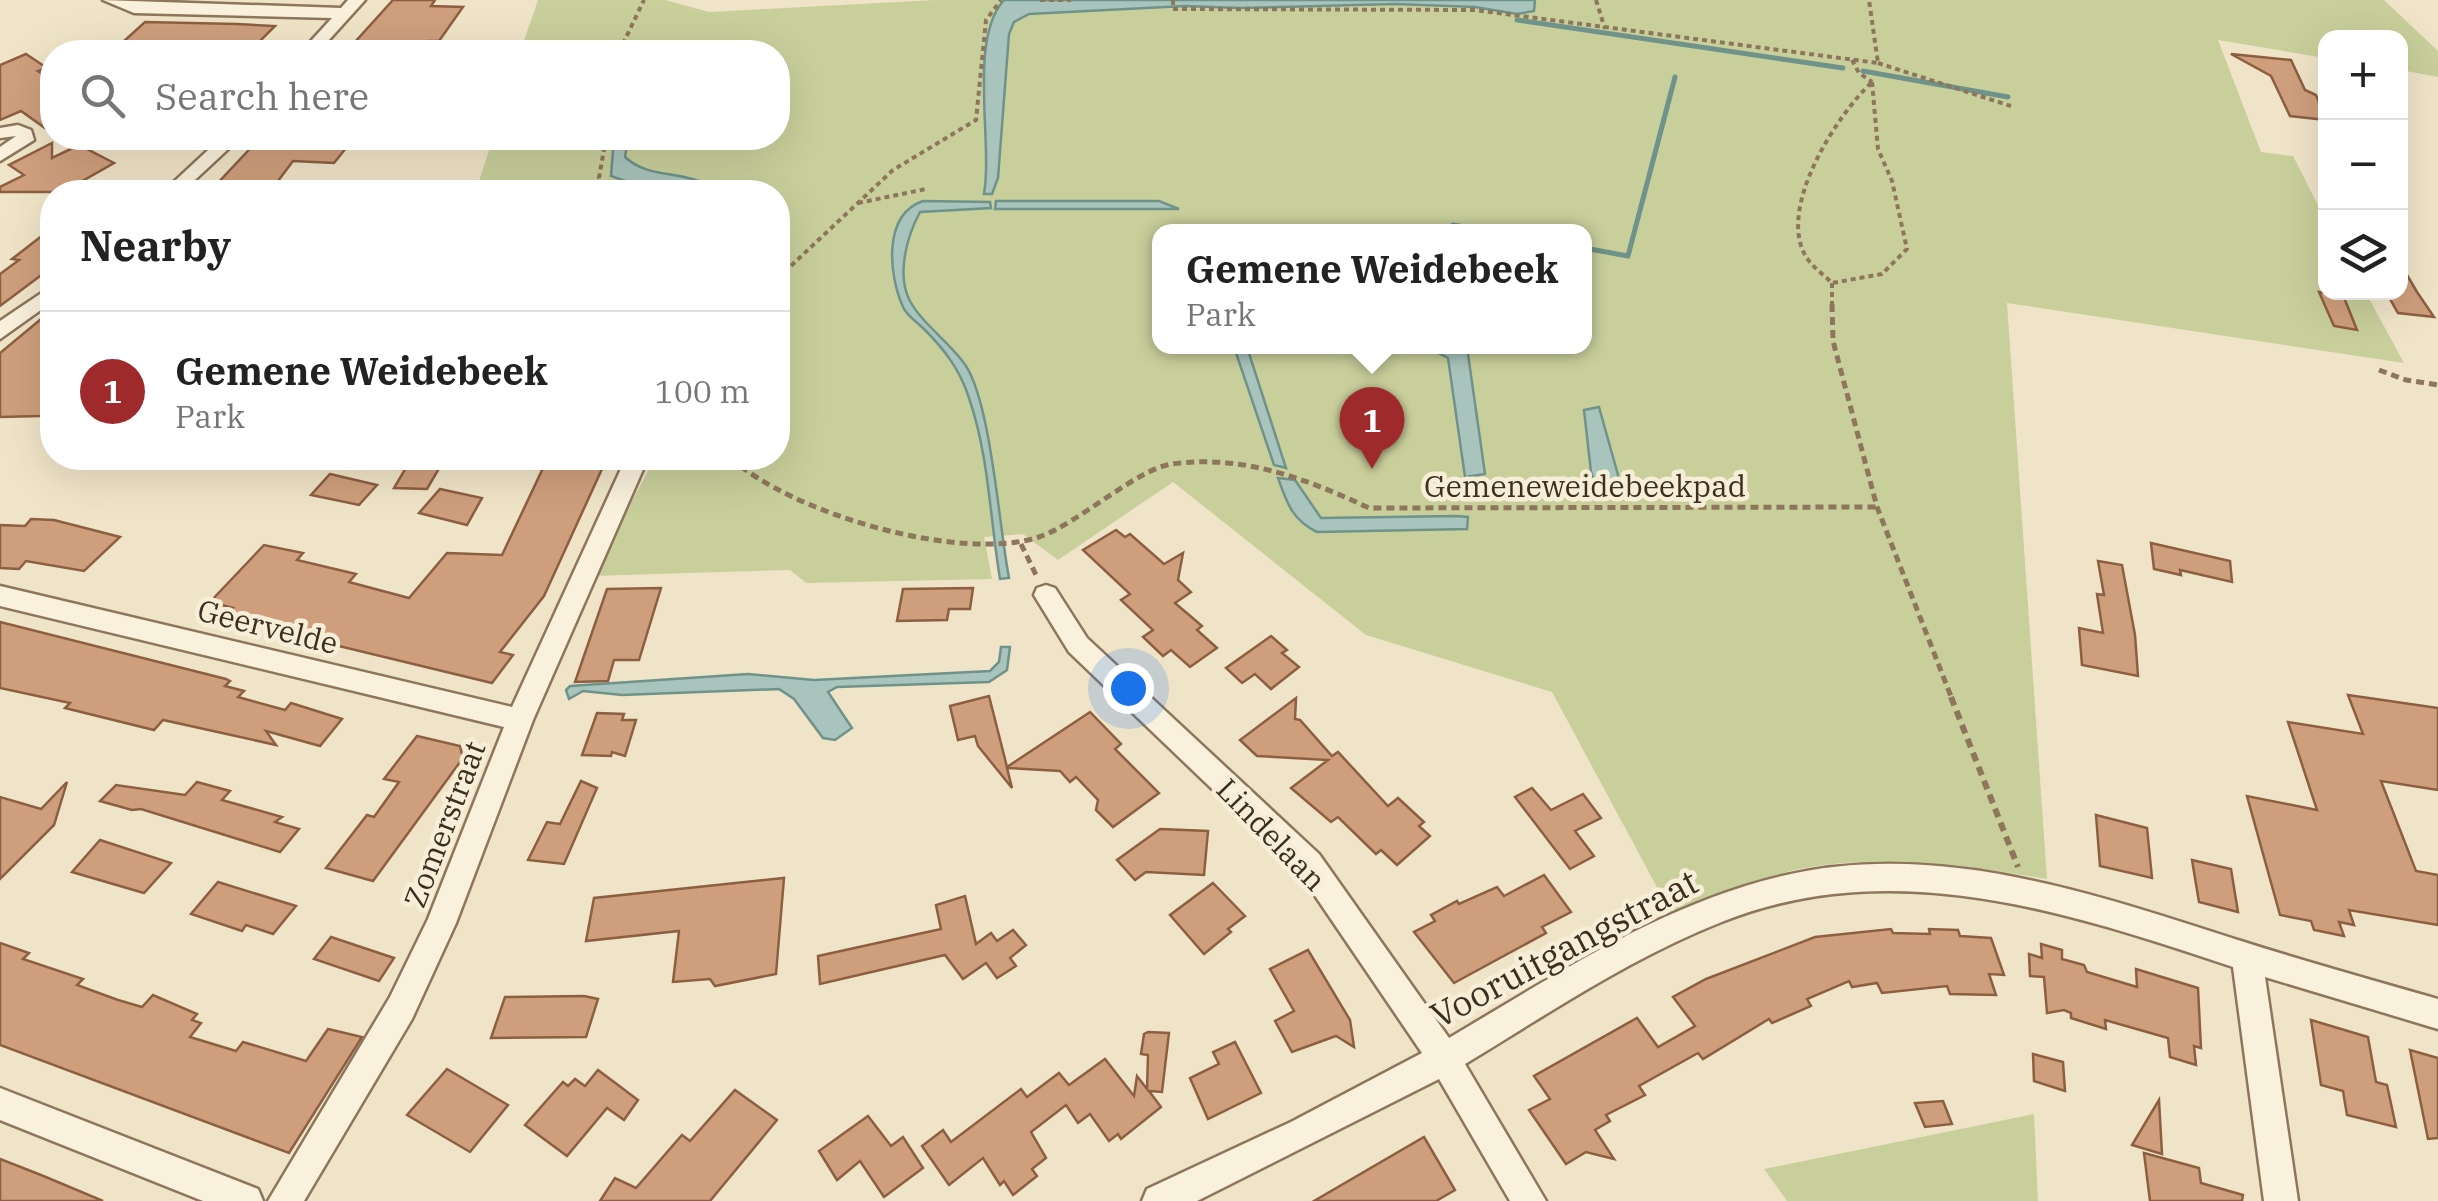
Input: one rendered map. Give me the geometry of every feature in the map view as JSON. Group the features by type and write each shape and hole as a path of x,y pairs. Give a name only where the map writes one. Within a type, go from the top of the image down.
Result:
{"street":[{"path":"120,2 351,6"},
{"path":"320,40 351,6"},
{"path":"0,133 18,130 25,134 25,140 0,155"},
{"path":"185,180 217,150"},
{"path":"0,332 40,301"},
{"name":"Zomerstraat","path":"285,1201 401,1008 441,923 520,720 632,470"},
{"name":"Lindelaan","path":"1046,594 1078,646 1309,863 1444,1058 1529,1201"},
{"name":"Geervelde","path":"0,596 520,720"},
{"name":"Vooruitgangstraat","path":"1159,1201 1444,1058 1662,934 1708,912 1763,895 1862,876 1967,882 2028,893 2205,942 2438,1014"},
{"path":"2248,958 2282,1201"},
{"path":"0,1104 246,1201"}],"path":[{"path":"624,40 644,0"},
{"path":"790,266 893,170 976,120 986,20 1002,0"},
{"path":"1040,0 1071,0"},
{"path":"1173,0 1173,10 1475,10 1878,63 2011,106"},
{"path":"1596,0 1605,29"},
{"path":"1868,0 1878,63"},
{"path":"1852,60 1859,73 1872,82"},
{"path":"1832,283 1875,278 1896,265 1907,249 1892,181 1878,149 1872,82"},
{"path":"1872,82 1850,101 1813,159 1801,223 1804,252 1832,283 1834,341 1878,508 2028,893"},
{"path":"601,180 604,150"},
{"path":"855,204 926,189"},
{"path":"2379,370 2406,380 2438,385"},
{"name":"Gemeneweidebeekpad","path":"1021,544 1168,464 1239,464 1304,478 1369,508 1878,508"},
{"path":"744,470 782,494 831,514 896,531 988,544 1021,544 1046,594"}],"green space":[{"path":"538,0 665,0 709,12 934,0 2384,0 2438,51 2438,77 2408,71 2408,30 2318,30 2318,57 2218,40 2261,152 2293,156 2318,205 2318,300 2370,300 2404,363 2007,303 2047,879 1909,862 1838,864 1759,880 1673,917 1552,692 1366,635 1173,482 1058,560 1023,534 984,537 992,579 806,583 790,570 592,576 649,470 790,470 790,180 479,180 489,150 790,150 790,40 524,40"},
{"path":"2034,1114 2038,1201 1787,1201 1764,1169"}],"water":[{"path":"1004,0 1535,0 1534,11 1517,14 1475,7 1395,4 1185,6 1029,14 1014,22 1009,34 998,178 992,194 984,194 984,65 993,18"},
{"path":"613,150 626,150 625,157 644,169 696,180 622,180 611,176"},
{"path":"923,201 990,202 991,208 920,212 907,244 904,280 916,310 960,358 975,384 988,437 1009,578 1000,579 981,442 965,388 945,353 905,310 894,279 895,233 910,208"},
{"path":"996,201 1159,201 1179,209 995,209"},
{"path":"1236,354 1249,354 1286,468 1274,465"},
{"path":"1440,354 1468,354 1485,474 1465,477 1448,358"},
{"path":"1599,407 1618,475 1614,491 1597,490 1591,472 1584,410"},
{"path":"1278,478 1295,480 1321,518 1456,516 1468,517 1467,529 1317,532 1296,516"},
{"path":"1001,647 1010,647 1007,670 989,682 837,687 828,692 852,728 835,740 823,738 794,699 779,689 622,695 583,691 569,699 566,690 570,686 748,674 814,680 990,671 999,662"}],"building":[{"path":"393,0 435,0 431,6 463,7 440,40 357,40"},
{"path":"145,22 275,26 261,40 125,40"},
{"path":"26,54 40,63 40,124 21,111 0,120 0,65"},
{"path":"2231,54 2291,60 2305,90 2316,95 2318,119 2290,116 2271,76"},
{"path":"40,149 52,150 52,158 69,150 89,150 114,163 84,180 40,180 40,192 0,192 0,187 24,175 9,165"},
{"path":"249,150 344,150 334,163 293,161 279,180 221,180"},
{"path":"40,237 40,276 0,306 0,274 19,260 12,259"},
{"path":"2408,277 2434,317 2398,313 2391,300 2408,300"},
{"path":"2323,300 2345,300 2357,330 2334,326"},
{"path":"40,320 40,416 0,417 0,353"},
{"path":"405,470 438,470 427,489 394,488"},
{"path":"542,470 602,470 544,596 500,652 513,655 492,683 223,618 233,608 210,602 264,545 303,553 297,560 356,574 349,582 409,598 447,553 502,555"},
{"path":"330,474 377,485 359,505 311,495"},
{"path":"440,489 482,498 467,525 419,513"},
{"path":"31,519 54,520 120,537 84,571 26,561 19,569 0,568 0,525 25,526"},
{"path":"1116,530 1125,537 1130,534 1164,564 1183,553 1178,580 1191,592 1175,603 1202,626 1197,630 1217,648 1190,667 1171,650 1163,656 1143,637 1153,630 1121,600 1130,594 1083,550"},
{"path":"2151,543 2230,561 2232,582 2180,570 2181,575 2154,569"},
{"path":"2098,561 2122,565 2138,676 2082,665 2079,628 2103,633 2097,594 2104,595"},
{"path":"661,588 639,660 614,660 608,681 575,682 607,589"},
{"path":"973,588 970,609 949,609 947,620 897,621 903,589"},
{"path":"0,622 226,679 230,681 225,686 244,691 238,697 285,710 291,703 342,719 320,746 266,731 276,745 163,720 154,730 65,708 70,703 0,688"},
{"path":"1271,636 1287,650 1282,653 1299,667 1271,689 1255,674 1242,683 1226,668"},
{"path":"2348,695 2438,708 2438,790 2381,781 2416,871 2438,875 2438,925 2349,910 2354,925 2339,922 2344,936 2314,930 2311,921 2280,915 2247,796 2317,810 2288,722 2363,734"},
{"path":"989,696 1007,767 1090,712 1121,744 1115,749 1159,793 1113,827 1096,810 1098,800 1076,777 1070,782 1060,771 1007,768 1012,788 978,746 975,736 958,740 950,706"},
{"path":"1296,698 1295,719 1332,756 1338,752 1388,806 1398,798 1424,822 1419,826 1430,836 1397,865 1381,850 1376,854 1338,817 1331,822 1291,788 1328,760 1257,756 1240,740"},
{"path":"597,713 624,714 622,720 636,720 625,756 612,752 611,756 582,755"},
{"path":"417,736 460,746 463,758 373,881 326,868 367,815 374,817 399,782 384,779"},
{"path":"581,781 597,788 564,864 528,860 547,822 560,824"},
{"path":"67,782 54,825 0,879 0,797 41,809"},
{"path":"197,782 230,791 222,800 282,817 275,822 299,829 280,852 141,809 100,801 116,785 185,795"},
{"path":"1532,788 1551,810 1583,794 1601,818 1575,831 1594,856 1570,869 1515,797"},
{"path":"2096,815 2147,828 2152,878 2100,866"},
{"path":"1160,829 1208,831 1204,875 1146,872 1135,880 1117,860"},
{"path":"100,840 171,863 144,893 72,872"},
{"path":"2192,860 2231,869 2238,912 2199,902"},
{"path":"1544,875 1571,912 1542,927 1546,933 1454,983 1414,932 1435,921 1431,915 1457,901 1459,904 1497,887 1504,896"},
{"path":"784,878 776,974 715,986 710,979 673,982 679,931 586,941 594,898"},
{"path":"218,882 296,906 273,934 246,925 242,931 191,914"},
{"path":"1213,883 1245,916 1204,954 1170,915"},
{"path":"965,896 976,944 991,933 997,941 1013,930 1026,945 1010,958 1016,966 997,978 986,963 963,979 945,955 820,984 818,956 941,929 936,905"},
{"path":"1891,929 1893,933 1930,934 1929,929 1958,930 1960,936 1991,938 2004,975 1989,974 1996,995 1950,994 1947,986 1882,993 1877,983 1852,987 1849,981 1807,999 1811,1006 1772,1023 1769,1019 1703,1059 1698,1053 1639,1086 1645,1095 1606,1115 1610,1121 1595,1130 1614,1159 1586,1152 1566,1164 1529,1110 1550,1099 1534,1076 1637,1018 1658,1047 1695,1026 1673,997 1706,979 1815,937"},
{"path":"331,937 394,958 379,981 314,959"},
{"path":"0,943 29,953 23,959 83,979 77,985 118,1000 142,1007 153,995 197,1014 192,1020 201,1023 190,1037 236,1051 243,1042 306,1061 328,1029 362,1037 289,1153 0,1045"},
{"path":"2041,944 2062,950 2062,959 2084,965 2087,972 2137,987 2136,969 2198,988 2201,1048 2194,1046 2196,1065 2170,1057 2168,1038 2105,1020 2106,1029 2071,1018 2071,1013 2064,1010 2047,1013 2044,977 2030,976 2029,954 2042,958"},
{"path":"1308,950 1350,1020 1354,1047 1336,1036 1292,1052 1275,1021 1294,1011 1270,969"},
{"path":"505,997 598,999 586,1037 491,1038"},
{"path":"2311,1020 2368,1037 2376,1082 2387,1085 2396,1127 2347,1115 2343,1091 2321,1085"},
{"path":"1169,1033 1162,1092 1149,1091 1161,1107 1121,1139 1118,1134 1109,1141 1090,1114 1078,1123 1066,1105 1031,1132 1046,1158 1032,1169 1037,1176 1013,1195 1004,1181 1000,1185 983,1158 949,1185 922,1146 943,1130 951,1142 1021,1089 1027,1097 1059,1073 1069,1085 1105,1059 1134,1096 1137,1076 1147,1089 1148,1055 1141,1054 1144,1034"},
{"path":"1235,1042 1261,1093 1208,1119 1190,1078 1219,1064 1213,1052"},
{"path":"2410,1050 2438,1058 2438,1138 2428,1139"},
{"path":"2033,1054 2063,1062 2065,1091 2034,1081"},
{"path":"447,1069 508,1105 470,1152 407,1115"},
{"path":"598,1070 638,1100 624,1120 607,1108 567,1156 525,1125 563,1082 568,1086 575,1079 585,1086"},
{"path":"735,1090 777,1120 710,1201 600,1201 615,1178 636,1188 682,1135 690,1141"},
{"path":"2159,1100 2162,1154 2132,1145"},
{"path":"1943,1101 1952,1124 1925,1127 1915,1103"},
{"path":"868,1116 891,1146 903,1137 923,1168 884,1197 860,1161 837,1180 819,1151"},
{"path":"1424,1137 1455,1190 1436,1201 1314,1201"},
{"path":"2144,1153 2199,1168 2201,1183 2243,1195 2242,1201 2150,1201"},
{"path":"0,1159 41,1175 103,1201 0,1201"}],"waterway":[{"path":"1517,20 1843,68"},
{"path":"1863,71 2008,97"},
{"path":"1592,249 1628,256 1675,77"}],"place":[{"name":"Gemene Weidebeek","path":"1372,469"}]}
